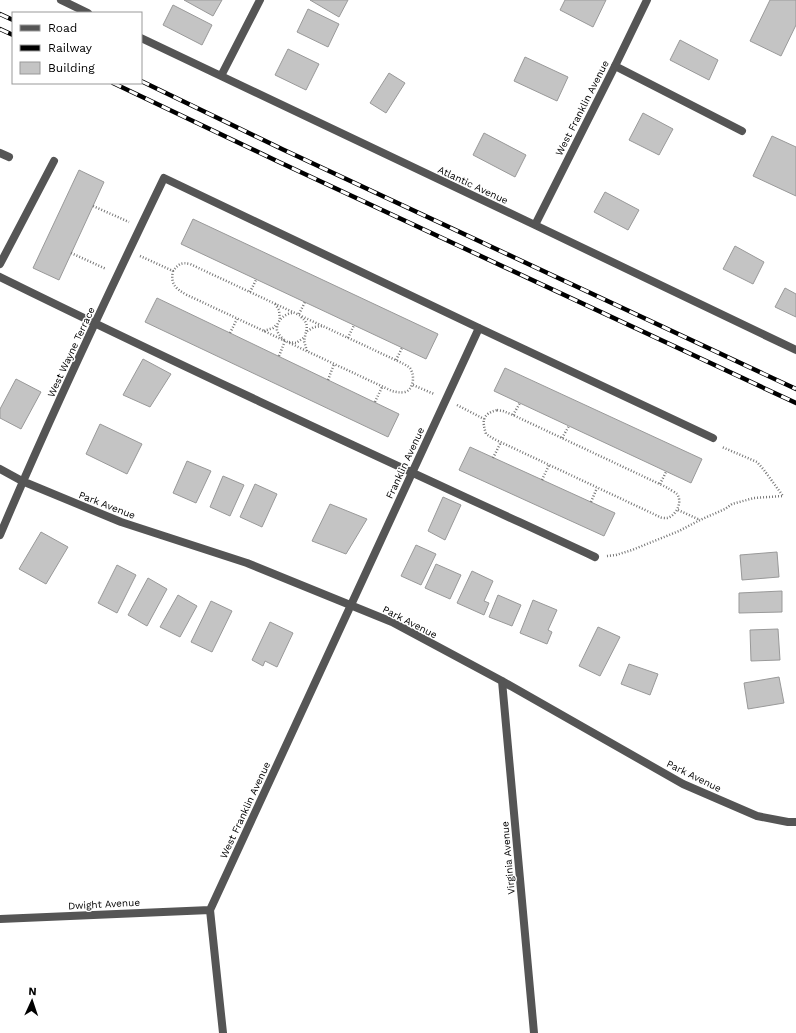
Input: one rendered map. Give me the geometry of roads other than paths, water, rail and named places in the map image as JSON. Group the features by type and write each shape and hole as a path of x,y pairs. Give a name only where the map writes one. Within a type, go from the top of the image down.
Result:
{"street":[{"path":"61,0 86,12"},
{"path":"221,76 260,0"},
{"name":"West Franklin Avenue","path":"534,225 647,0"},
{"name":"Atlantic Avenue","path":"142,38 796,350"},
{"path":"615,66 742,131"},
{"path":"0,153 9,157"},
{"path":"0,264 54,161"},
{"name":"West Wayne Terrace","path":"0,535 22,481 94,324 164,178 479,328"},
{"path":"0,277 94,324 595,557"},
{"path":"479,328 713,438"},
{"name":"Franklin Avenue","path":"350,605 479,328"},
{"name":"Park Avenue","path":"0,469 22,481 121,522 247,564 392,622 502,681 683,784 757,816 788,822 796,822"},
{"name":"West Franklin Avenue","path":"210,910 350,605"},
{"name":"Virginia Avenue","path":"502,681 534,1033"},
{"path":"210,910 223,1033"},
{"name":"Dwight Avenue","path":"0,919 210,910"}],"railway":[{"path":"0,14 12,20"},
{"path":"0,29 12,35"},
{"path":"142,81 284,150 796,389"},
{"path":"115,84 796,403"}]}
